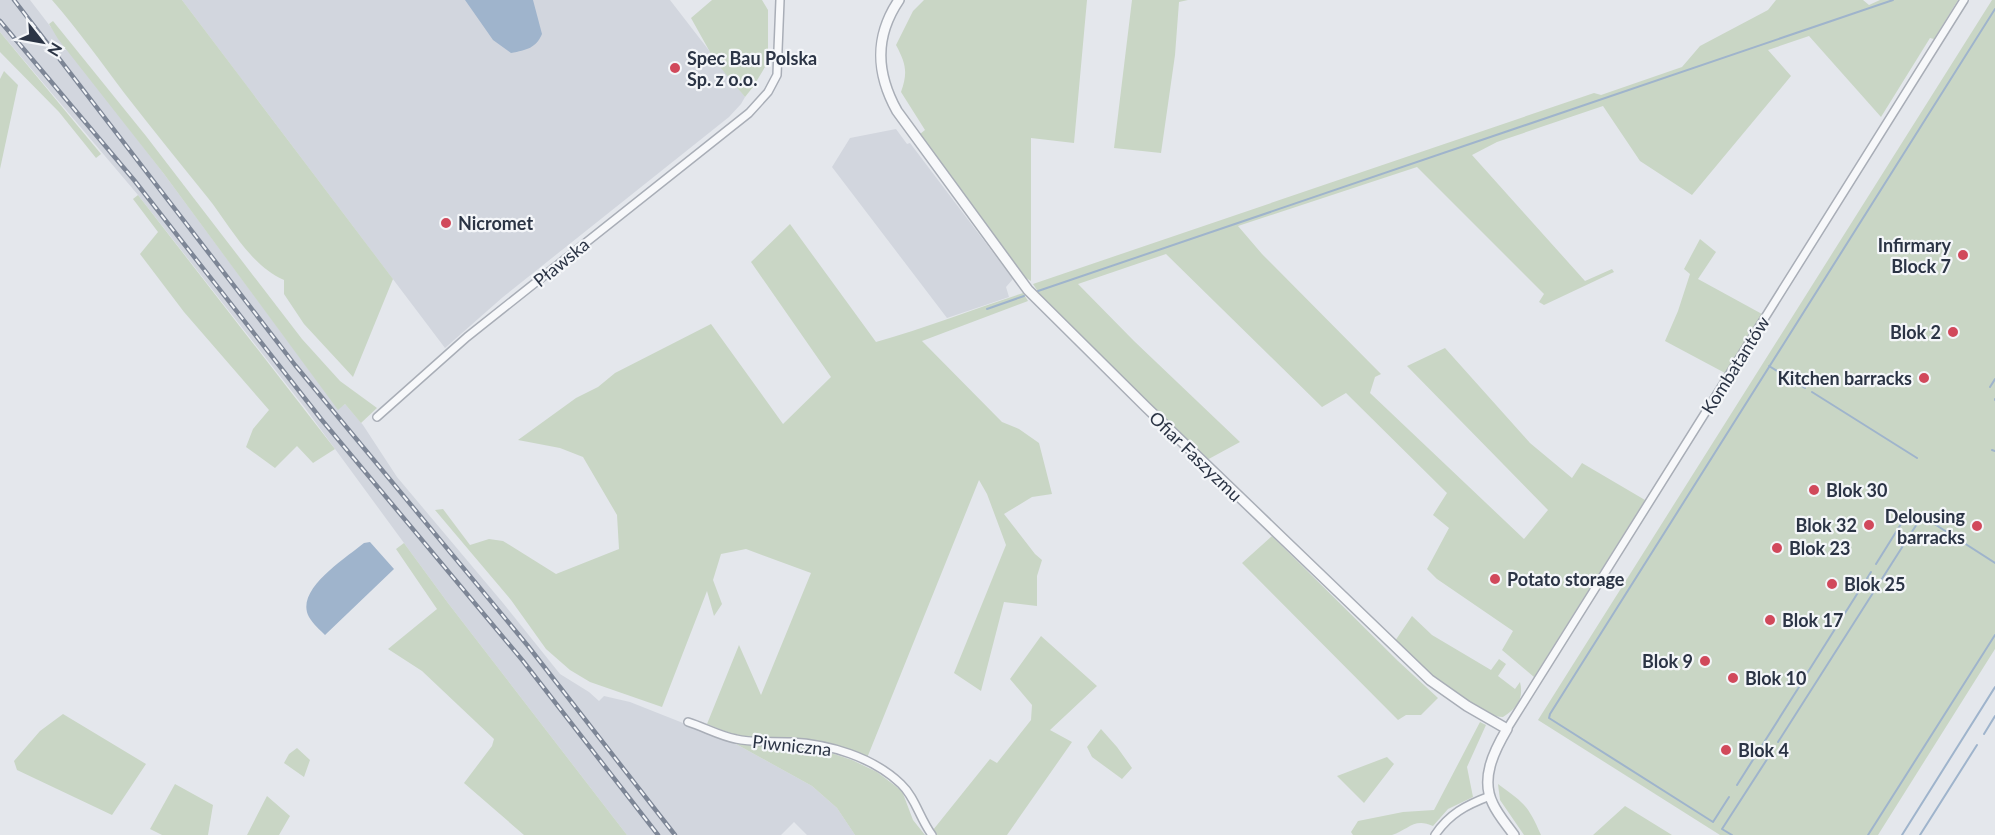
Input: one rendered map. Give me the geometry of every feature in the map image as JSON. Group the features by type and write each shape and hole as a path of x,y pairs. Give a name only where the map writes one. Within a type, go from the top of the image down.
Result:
{"street":[{"name":"Pławska","path":"377,417 467,337 749,113 768,92 777,75 780,0"},
{"name":"Ofiar Faszyzmu","path":"898,0 892,10 882,40 881,74 887,93 897,111 1028,290 1146,407 1430,680 1467,706 1507,729"},
{"name":"Kombatantów","path":"1507,729 1964,0"},
{"name":"Piwniczna","path":"688,722 736,739 814,744 853,755 878,768 908,791 922,822 932,835"},
{"path":"1507,729 1494,750 1488,776 1493,805 1514,835"},
{"path":"1435,835 1454,813 1470,803 1490,796"}],"shaded area":[{"path":"0,0 30,0 164,174 338,409 345,404 363,425 397,477 560,674 599,701 604,696 630,702 736,744 812,786 837,808 855,835 807,835 794,822 781,835 627,835 448,603 305,408 138,195 0,32"},
{"path":"182,0 670,0 745,97 729,117 503,297 445,348"},
{"path":"896,129 907,144 910,143 1013,279 1006,287 1009,297 947,318 832,167 850,138"}],"green space":[{"path":"52,0 182,0 393,279 353,377 304,324 284,294 284,280 261,265 251,255"},
{"path":"712,0 762,0 768,10 768,62 745,97 715,61 691,18"},
{"path":"924,0 1087,0 1074,143 1031,138 1031,281 1026,278 920,134 925,130 901,92 905,79 905,68 896,45 913,11"},
{"path":"1132,0 1188,0 1179,2 1175,55 1161,153 1114,148"},
{"path":"1776,0 1863,0 1869,5 1880,0 1958,0 1934,39 1930,38 1881,117 1809,36 1768,50 1791,76 1692,195 1640,161 1603,106 1497,142 1472,155 1585,281 1612,269 1614,272 1544,305 1539,302 1544,294 1417,167 1238,226 1262,254 1381,374 1375,377 1370,393 1524,539 1548,510 1407,366 1445,348 1530,443 1572,478 1582,463 1645,500 1534,677 1502,650 1513,631 1437,579 1427,569 1449,528 1433,515 1447,493 1346,393 1322,407 1166,254 1078,284 1240,442 1205,461 1043,299 1033,284 1594,93 1601,95 1682,67 1700,46 1768,10"},
{"path":"1992,0 1995,0 1995,649 1878,835 1720,835 1538,720"},
{"path":"53,21 146,136 302,339 340,381 377,408 361,423 345,404 338,410 164,174 58,39 49,24"},
{"path":"0,32 101,154 96,158 59,112 0,52"},
{"path":"4,71 18,85 0,169 0,79"},
{"path":"138,195 335,449 313,463 297,446 275,468 246,447 253,429 269,410 184,312 140,254 158,232 133,199"},
{"path":"790,224 876,342 1023,293 1028,301 922,341 1002,422 1019,429 1039,443 1052,494 1032,497 1004,514 1042,560 1037,576 1037,606 1004,602 981,691 954,673 1006,545 987,494 979,480 867,758 843,747 802,740 739,737 707,724 739,645 761,695 811,573 746,549 721,554 713,580 722,604 714,616 707,591 662,707 590,682 570,670 546,649 511,600 435,510 443,509 470,545 489,539 503,541 556,574 619,549 617,515 583,457 560,448 518,440 576,398 598,387 615,373 711,324 783,424 831,377 751,262"},
{"path":"1700,239 1716,252 1698,279 1762,314 1725,373 1665,341 1690,274 1684,269"},
{"path":"1272,536 1438,698 1421,715 1406,715 1398,720 1242,563"},
{"path":"404,543 627,835 524,835 464,783 492,746 494,739 422,671 388,649 437,609 396,549"},
{"path":"1412,616 1432,635 1491,670 1499,659 1506,664 1498,676 1515,689 1520,682 1521,693 1516,706 1503,717 1489,714 1475,708 1430,675 1395,641"},
{"path":"1041,636 1097,686 1050,730 1072,742 1007,835 937,835 933,830 990,759 997,763 1031,720 1032,705 1010,679"},
{"path":"63,714 146,764 112,815 17,770 14,761 40,731"},
{"path":"1480,722 1486,725 1467,767 1473,797 1448,809 1433,826 1421,823 1411,825 1392,835 1353,835 1351,832 1358,821 1403,812 1434,810"},
{"path":"1101,729 1132,768 1122,779 1092,757 1087,747"},
{"path":"736,744 816,748 852,760 877,772 902,791 913,820 925,835 855,835 837,808 812,786"},
{"path":"297,748 310,760 304,777 284,763 289,754"},
{"path":"1387,757 1394,764 1364,803 1337,776"},
{"path":"175,784 213,805 208,835 162,835 150,829"},
{"path":"1498,784 1524,805 1541,835 1524,835 1500,800"},
{"path":"267,796 290,816 279,835 247,835"},
{"path":"1625,806 1672,835 1593,835"}],"water":[{"path":"465,0 533,0 542,34 530,48 511,53 493,40"},
{"path":"370,542 394,569 325,635 309,617 306,607 309,596 315,586 335,566 364,543"}],"waterway":[{"path":"1038,291 1893,0"},
{"path":"1729,797 1713,822 1549,718 1550,714 1995,9"},
{"path":"987,309 1024,296"},
{"path":"1769,366 1805,388"},
{"path":"1990,387 1995,379"},
{"path":"1812,392 1917,458"},
{"path":"1876,564 1906,516"},
{"path":"1778,742 1922,516 1995,563"},
{"path":"1840,621 1871,572"},
{"path":"1806,675 1835,629"},
{"path":"1868,835 1995,635"},
{"path":"1737,785 1799,687"},
{"path":"1902,835 1995,687"},
{"path":"1984,734 1995,716"},
{"path":"1920,835 1977,745"},
{"path":"1732,835 1722,829 1773,750"}],"railway":[{"path":"14,0 295,365 528,646 675,835"},
{"path":"0,21 134,180 321,419 523,661 658,835"}],"place":[{"name":"Spec Bau Polska Sp. z o.o.","path":"675,68"},
{"name":"Nicromet","path":"446,223"},
{"name":"Infirmary Block 7","path":"1963,255"},
{"name":"Blok 2","path":"1953,332"},
{"name":"Kitchen barracks","path":"1924,378"},
{"name":"Blok 30","path":"1814,490"},
{"name":"Blok 32","path":"1869,525"},
{"name":"Delousing barracks","path":"1977,526"},
{"name":"Blok 23","path":"1777,548"},
{"name":"Potato storage","path":"1495,579"},
{"name":"Blok 25","path":"1832,584"},
{"name":"Blok 17","path":"1770,620"},
{"name":"Blok 9","path":"1705,661"},
{"name":"Blok 10","path":"1733,678"},
{"name":"Blok 4","path":"1726,750"}]}
